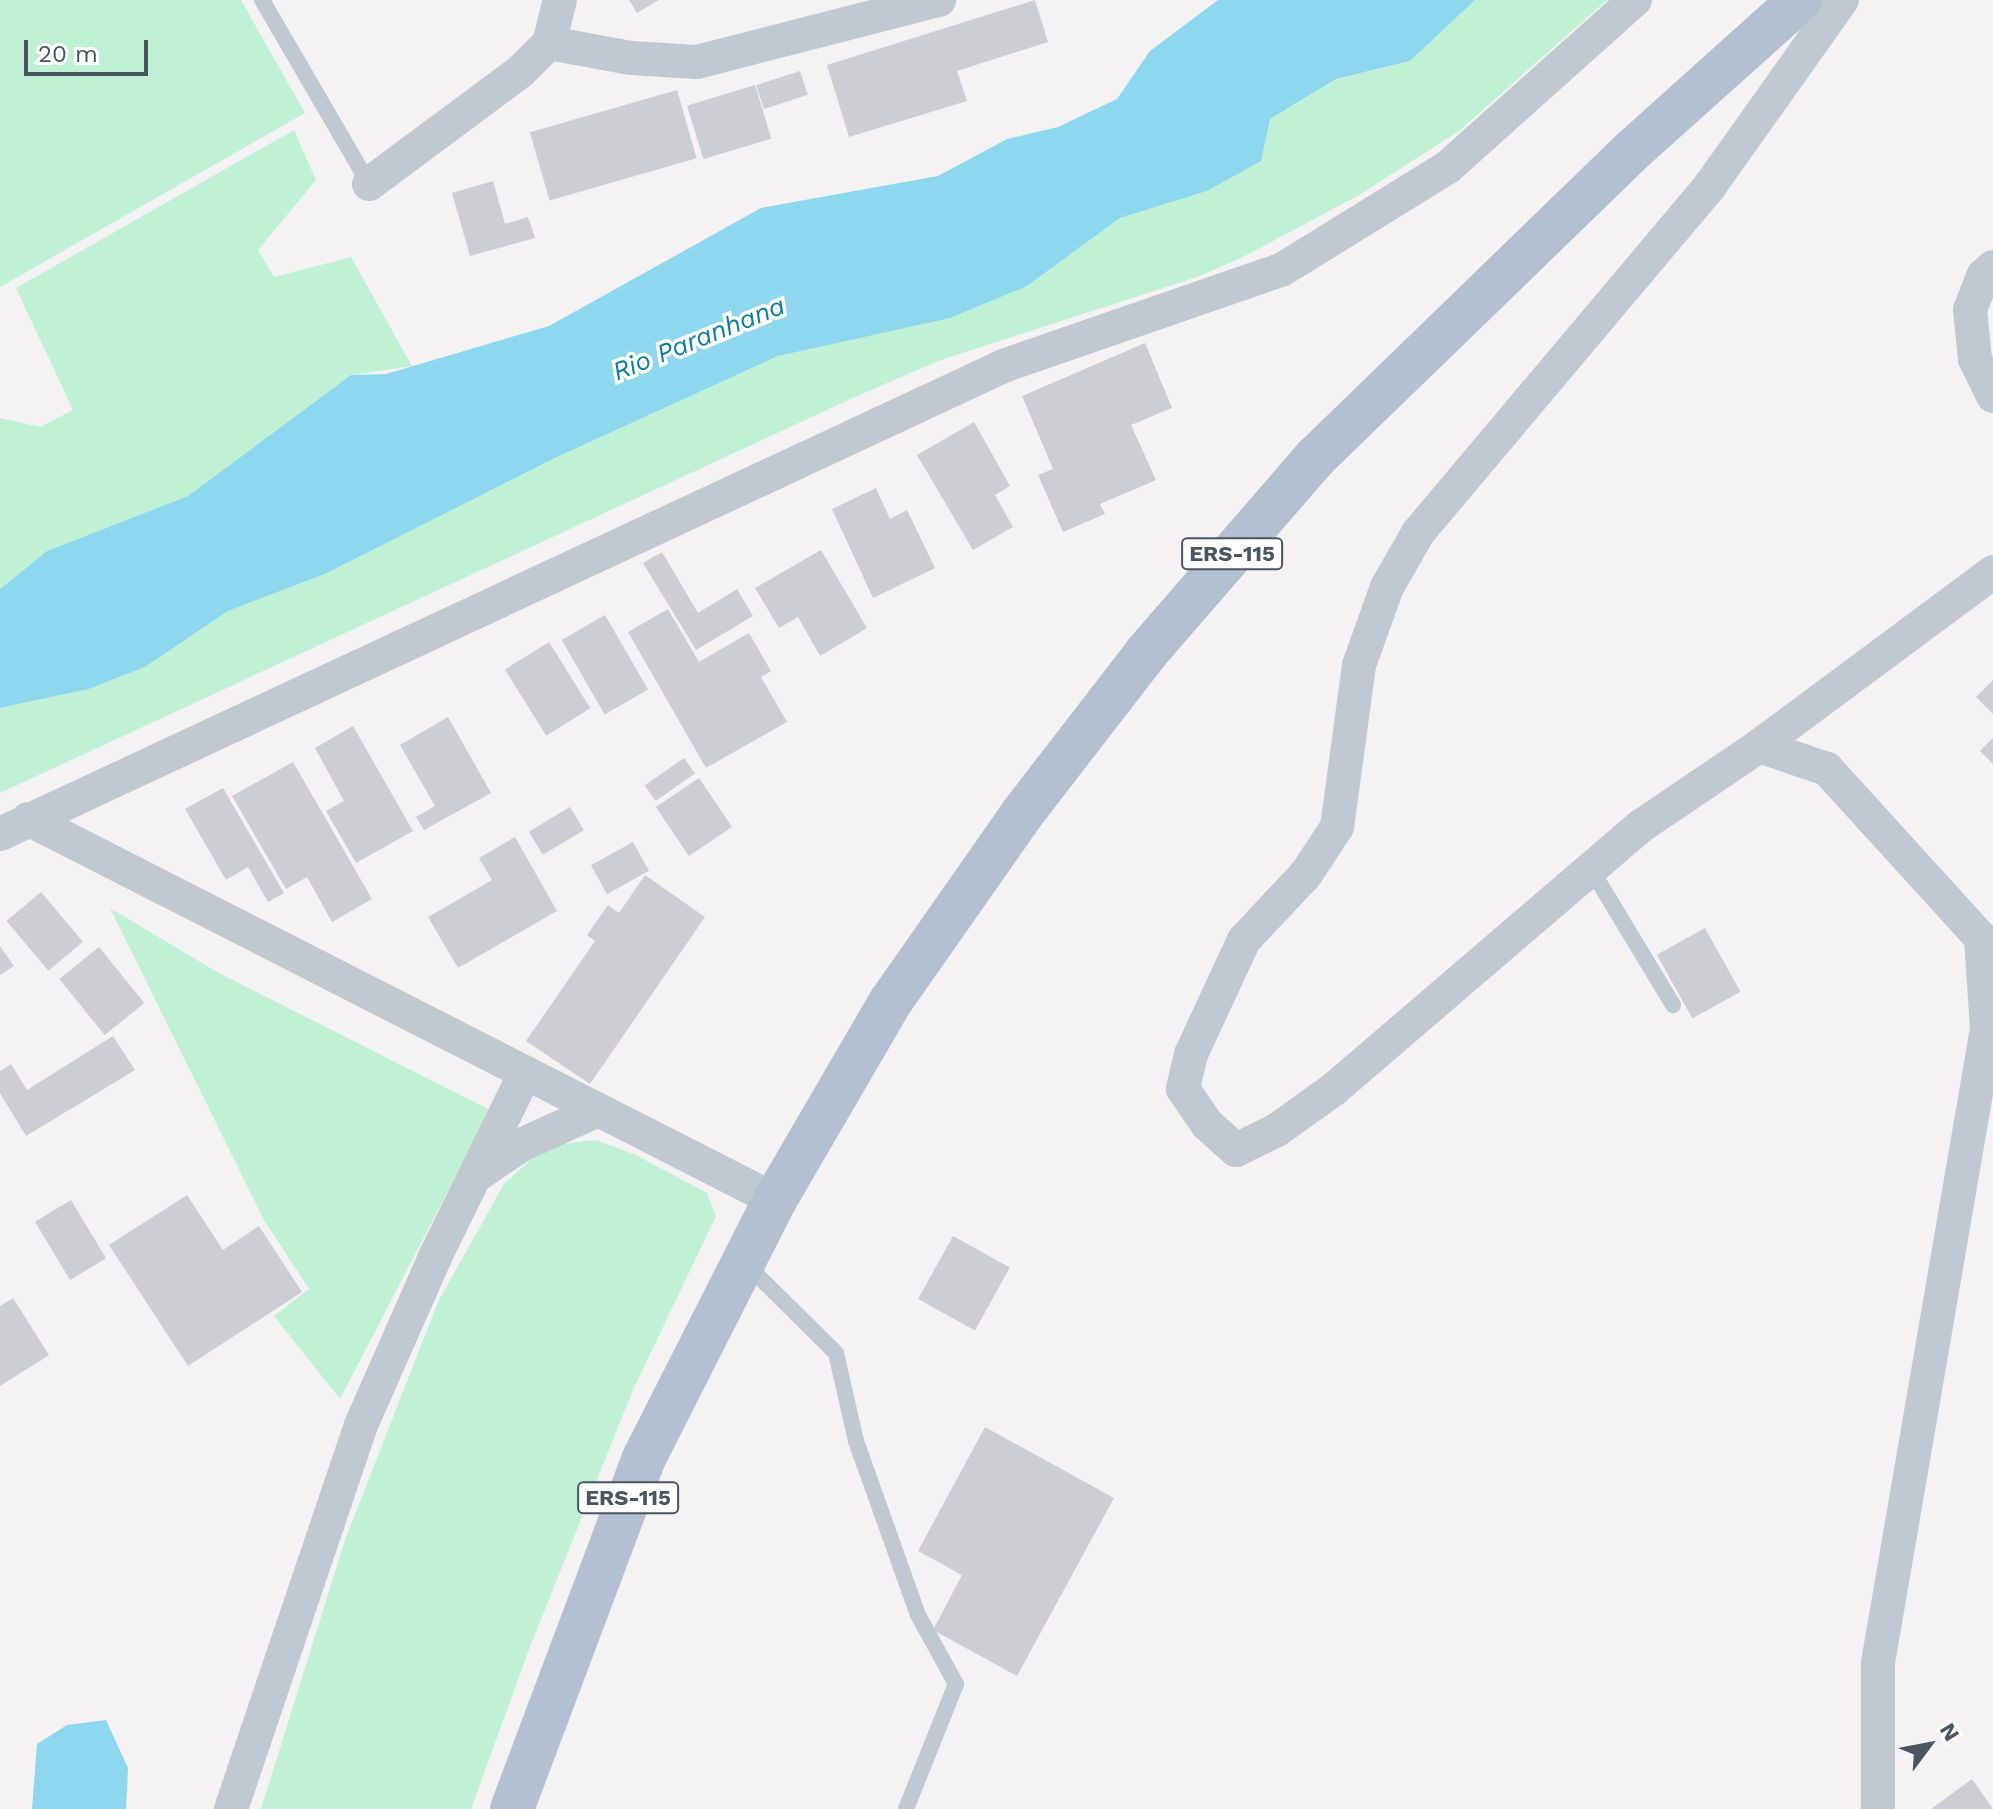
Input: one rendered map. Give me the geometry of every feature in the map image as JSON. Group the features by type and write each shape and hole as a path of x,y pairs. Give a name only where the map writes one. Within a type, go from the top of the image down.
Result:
{"main road":[{"name":"ERS-115","path":"512,1809 528,1756 644,1458 743,1261 891,1001 1021,815 1146,653 1316,457 1635,148 1800,0"}],"street":[{"path":"369,184 520,72 549,43 560,0"},
{"path":"549,43 631,58 697,62 939,0"},
{"path":"14,827 1006,365 1283,269 1448,167 1635,0"},
{"path":"1842,0 1710,186 1418,533 1387,587 1359,665 1337,827 1306,874 1244,940 1191,1054 1183,1089 1207,1124 1236,1150 1277,1130 1334,1089 1641,826 1759,746 1993,572"},
{"path":"1993,267 1983,276 1970,310 1975,359 1993,396"},
{"path":"1759,746 1827,769 1981,938 1987,1029 1878,1663 1878,1809"},
{"path":"14,827 775,1200"},
{"path":"231,1809 361,1425 473,1178 524,1075"},
{"path":"473,1178 521,1145 596,1111"}],"lane":[{"path":"262,0 369,184"},
{"path":"1591,869 1673,1005"},
{"path":"743,1261 836,1353 856,1441 918,1615 956,1684 906,1809"}],"green space":[{"path":"0,0 241,0 305,113 0,287"},
{"path":"1475,0 1607,0 1459,131 1359,195 1245,256 1200,276 938,361 0,793 0,708 89,689 145,667 228,611 325,574 557,457 778,356 1027,286 1120,218 1207,191 1270,119 1336,79 1410,61"},
{"path":"294,130 316,180 258,250 274,277 351,257 412,366 351,375 188,496 47,551 0,589 0,418 40,427 73,410 16,288"},
{"path":"110,908 217,972 490,1110 340,1399 274,1316 309,1289 264,1220"},
{"path":"596,1140 636,1155 707,1193 716,1216 633,1390 531,1644 471,1809 261,1809 345,1540 438,1302 504,1184 546,1146"}],"water":[{"name":"Rio Paranhana","path":"1218,0 1475,0 1410,61 1336,79 1270,119 1261,161 1207,191 1120,218 1027,286 950,318 778,356 557,457 325,574 228,611 145,667 89,689 0,708 0,589 47,551 188,496 351,375 386,374 549,326 761,208 938,176 1007,139 1058,127 1117,99 1150,51"},
{"path":"106,1720 128,1768 126,1809 32,1809 37,1744 67,1725"}],"building":[{"path":"629,0 659,0 637,13"},
{"path":"1035,0 1048,42 957,71 967,101 849,137 827,65"},
{"path":"800,71 808,95 764,109 756,85"},
{"path":"755,85 771,139 703,159 687,106"},
{"path":"677,90 697,158 549,200 530,132"},
{"path":"493,181 505,224 528,217 535,238 470,256 452,193"},
{"path":"1145,343 1172,408 1131,425 1156,480 1100,504 1105,514 1063,532 1038,475 1053,469 1022,396"},
{"path":"974,422 1010,486 995,495 1013,527 973,550 917,455"},
{"path":"876,488 890,519 907,510 935,568 873,598 832,509"},
{"path":"821,550 867,628 820,656 798,617 779,628 755,588"},
{"path":"662,552 698,613 737,589 753,616 696,650 643,563"},
{"path":"668,609 699,662 749,633 771,671 761,677 787,722 706,768 628,632"},
{"path":"605,615 648,689 605,714 562,640"},
{"path":"549,642 590,708 546,736 505,670"},
{"path":"1993,680 1993,714 1976,697"},
{"path":"448,717 491,793 424,830 416,817 435,806 400,745"},
{"path":"353,726 413,831 356,863 326,811 344,801 315,748"},
{"path":"1993,738 1993,764 1980,751"},
{"path":"684,758 695,774 656,801 645,786"},
{"path":"293,762 372,899 332,922 307,877 286,889 232,796"},
{"path":"699,778 732,827 689,856 656,807"},
{"path":"223,788 284,893 268,902 248,867 226,880 185,809"},
{"path":"570,807 584,830 543,855 529,832"},
{"path":"515,837 557,911 458,968 428,917 492,880 479,858"},
{"path":"633,842 649,871 607,894 591,865"},
{"path":"645,875 705,917 590,1084 526,1041 595,941 587,935 608,905 619,913"},
{"path":"41,892 83,942 48,971 7,921"},
{"path":"1705,928 1740,992 1692,1019 1657,955"},
{"path":"0,946 14,966 0,975"},
{"path":"99,947 144,1003 105,1035 59,979"},
{"path":"113,1036 135,1070 26,1136 0,1093 0,1071 11,1064 27,1090"},
{"path":"187,1195 223,1250 259,1226 302,1292 188,1366 109,1245"},
{"path":"71,1200 106,1258 70,1280 35,1222"},
{"path":"953,1236 1010,1268 975,1330 918,1299"},
{"path":"13,1298 49,1355 0,1386 0,1306"},
{"path":"985,1427 1114,1498 1017,1676 933,1630 962,1575 918,1551"},
{"path":"1972,1779 1993,1809 1931,1809"}]}
